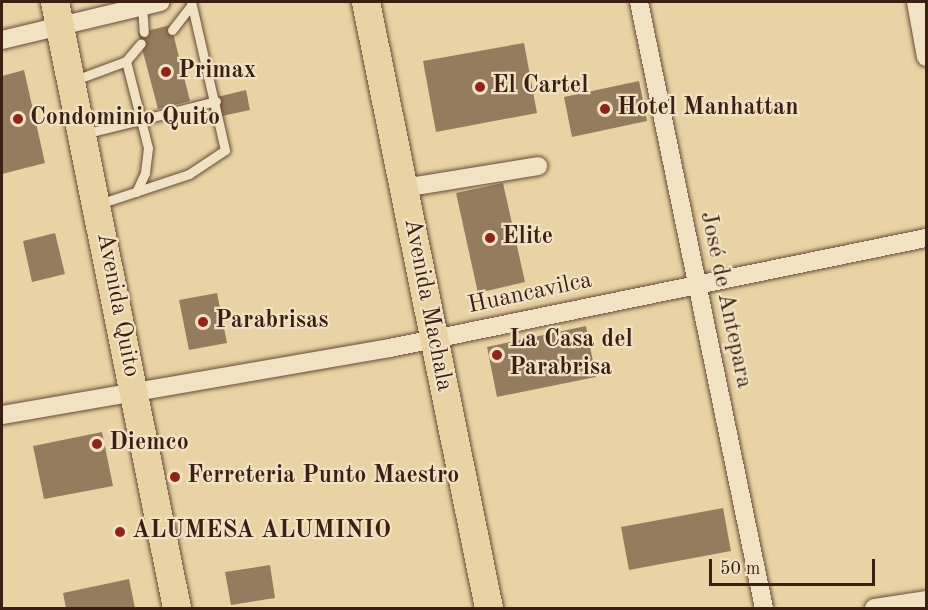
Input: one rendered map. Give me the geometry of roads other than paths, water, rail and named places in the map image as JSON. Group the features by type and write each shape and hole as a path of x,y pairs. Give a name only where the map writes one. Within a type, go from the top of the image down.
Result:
{"main road":[{"name":"Avenida Machala","path":"366,2 489,609"},
{"name":"Avenida Quito","path":"58,13 177,609"}],"street":[{"path":"2,40 58,13 142,6 160,2"},
{"name":"José de Antepara","path":"639,2 764,609"},
{"path":"916,2 927,57"},
{"path":"404,188 538,166"},
{"name":"Huancavilca","path":"2,415 134,394 434,339 696,282 927,238"},
{"path":"874,609 927,600"}],"lane":[{"path":"172,30 191,4"},
{"path":"97,205 136,192 218,158 226,141 191,4"},
{"path":"142,6 144,32"},
{"path":"72,81 126,61 141,43"},
{"path":"126,61 148,158 136,192"},
{"path":"83,134 216,100"}],"place":[{"name":"Primax","path":"166,72"},
{"name":"El Cartel","path":"480,87"},
{"name":"Hotel Manhattan","path":"605,109"},
{"name":"Condominio Quito","path":"18,119"},
{"name":"Elite","path":"490,238"},
{"name":"Parabrisas","path":"203,322"},
{"name":"La Casa del Parabrisa","path":"497,355"},
{"name":"Diemco","path":"97,444"},
{"name":"Ferreteria Punto Maestro","path":"175,477"},
{"name":"ALUMESA ALUMINIO","path":"120,532"}]}
